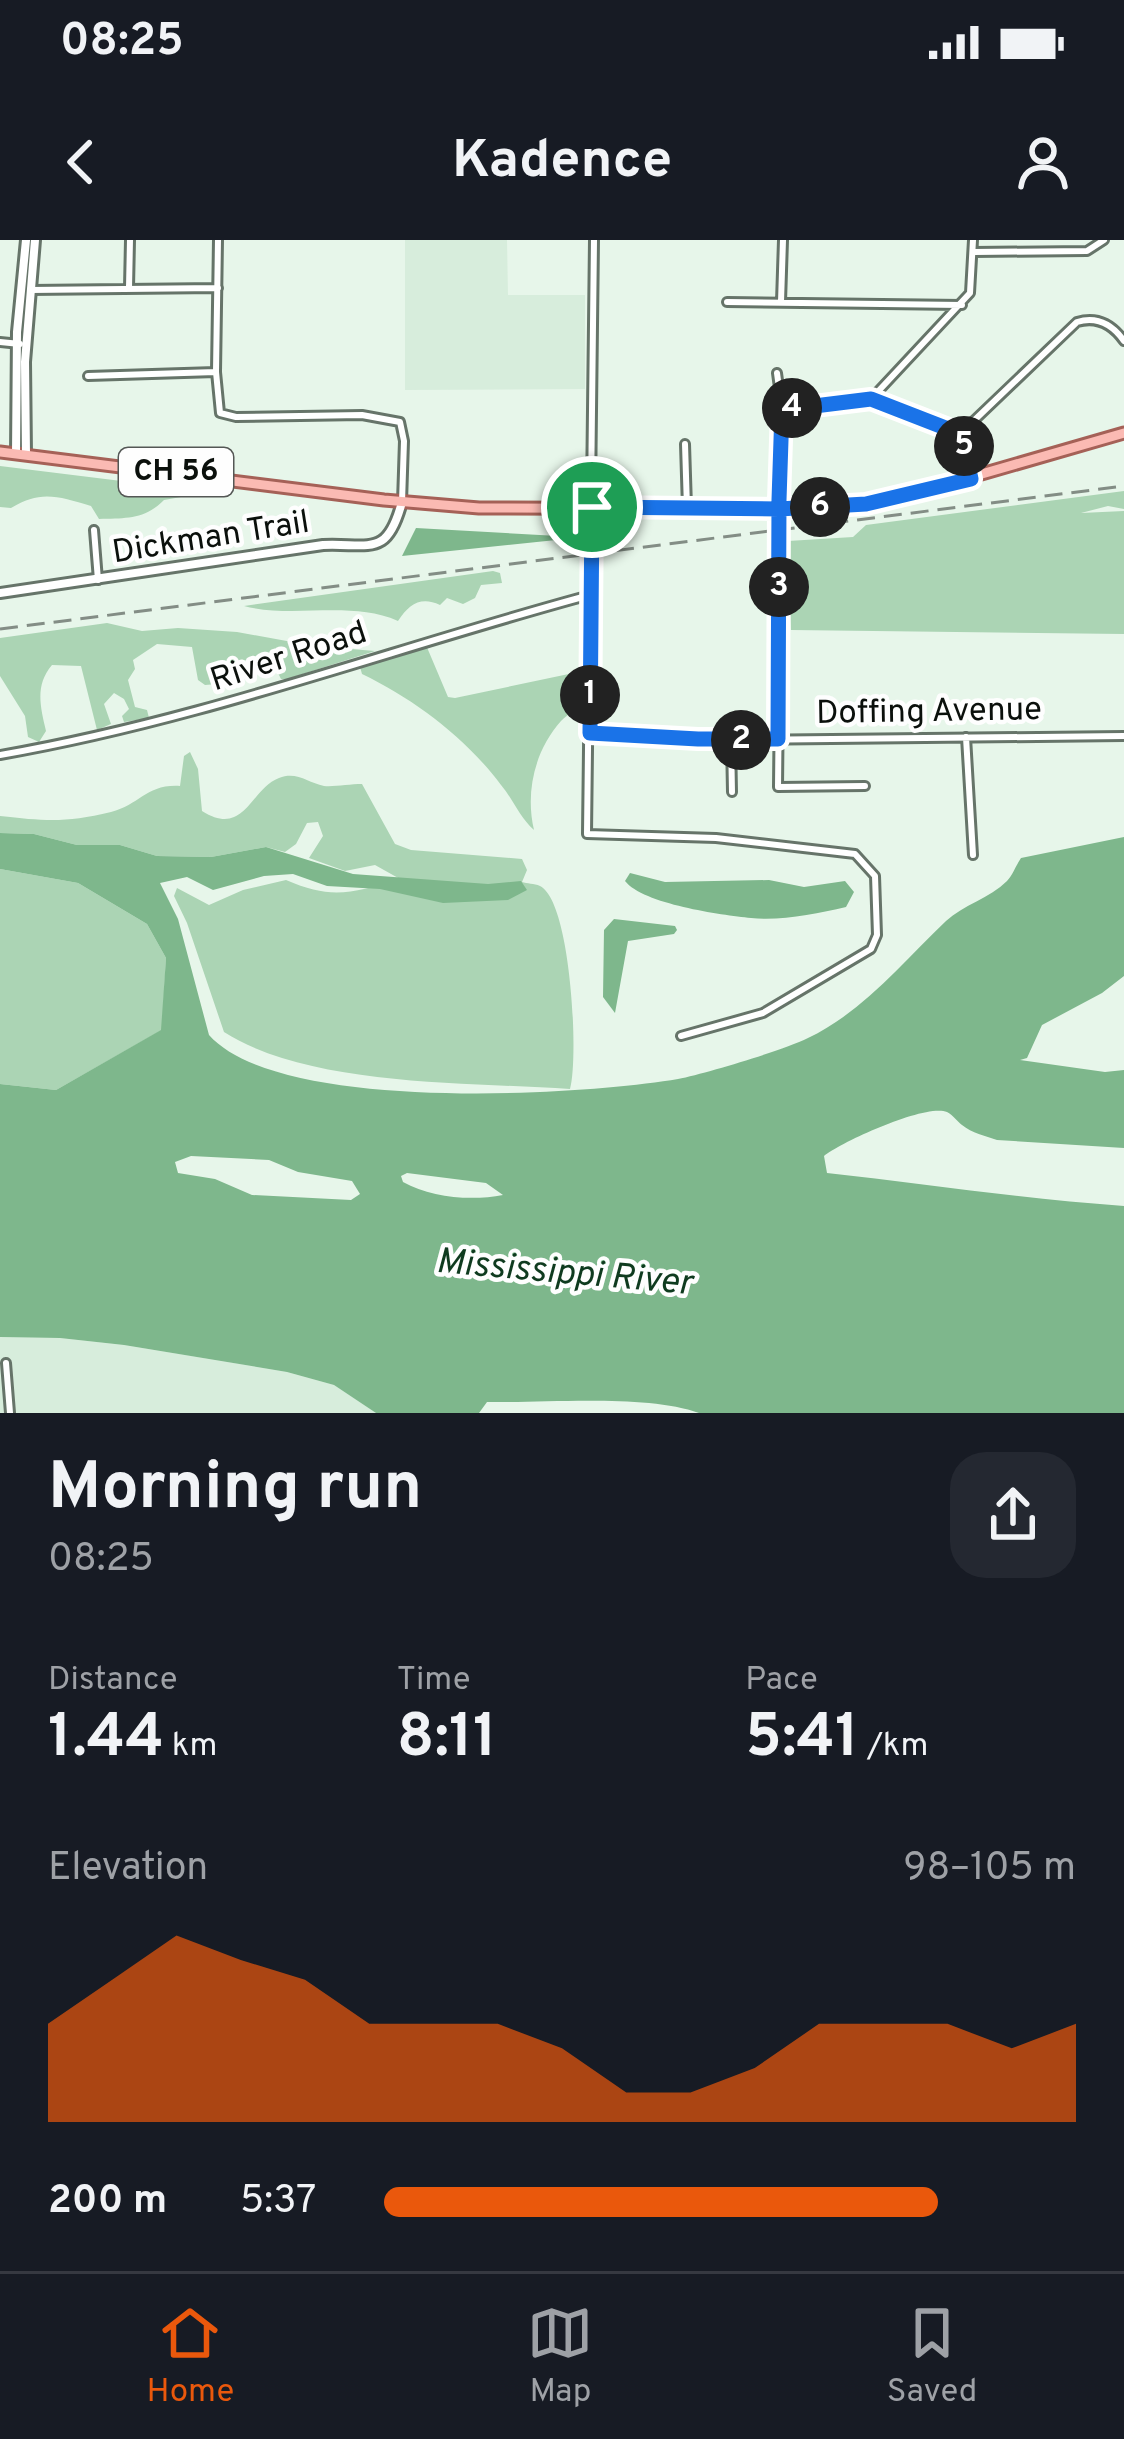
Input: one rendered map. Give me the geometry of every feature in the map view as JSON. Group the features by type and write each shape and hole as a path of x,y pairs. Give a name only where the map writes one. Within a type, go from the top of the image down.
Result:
{"main road":[{"name":"CH 56","path":"0,452 479,508 779,509 866,504 971,479 1124,433"}],"street":[{"path":"21,454 26,240"},
{"path":"22,344 35,240"},
{"path":"129,288 130,240"},
{"path":"218,240 220,413 236,417 362,415 400,422 402,502"},
{"path":"594,240 587,834 716,838 855,854 875,876 877,935 871,949 763,1013 681,1036"},
{"path":"781,302 783,240"},
{"path":"871,399 970,293 973,240"},
{"path":"973,252 1087,250 1104,240"},
{"path":"30,290 218,288"},
{"path":"727,302 962,305"},
{"path":"961,434 1066,332 1088,319 1103,321 1124,341"},
{"path":"0,342 22,344"},
{"path":"88,376 216,372"},
{"path":"777,373 782,410 778,788 865,786"},
{"path":"782,410 871,399 961,434"},
{"path":"961,434 971,479"},
{"path":"685,444 687,508"},
{"name":"Dickman Trail","path":"0,592 323,545 379,545 393,529 402,502"},
{"path":"94,530 98,580"},
{"name":"River Road","path":"0,755 231,703 407,646 590,595"},
{"name":"Doffing Avenue","path":"590,733 731,740 1124,736"},
{"path":"966,737 973,855"},
{"path":"731,740 732,792"},
{"path":"6,1363 10,1413"}],"shaded area":[{"path":"405,240 507,240 508,295 585,295 585,389 405,390"},
{"path":"0,466 186,492 142,515 126,518 99,519 91,506 49,497 0,507"},
{"path":"1124,491 1124,509 1108,506 1081,513 1124,511 1124,634 791,630 788,541 853,537 866,525"},
{"path":"500,573 502,583 481,585 475,598 463,604 447,598 440,605 421,602 398,621 341,610 244,606"},
{"path":"107,623 142,631 237,632 375,651 287,679 281,679 268,664 240,661 219,669 217,684 205,685 198,680 192,647 157,644 133,660 135,669 128,680 135,707 147,710 149,718 124,722 122,716 129,709 114,693 104,704 111,724 97,730 81,666 52,665 41,688 46,731 39,742 28,737 25,716 0,676 0,638"},
{"path":"426,645 448,697 583,671 582,702 552,732 534,772 534,830 487,768 455,736 401,695 362,674 360,667"},
{"path":"190,752 198,769 202,811 216,818 238,815 269,784 285,776 324,786 362,784 395,844 411,850 522,859 527,870 522,882 540,886 551,898 565,948 573,1015 570,1089 345,1072 259,1050 224,1032 174,896 177,888 209,905 243,890 286,880 342,892 400,879 375,865 345,871 309,858 323,836 318,822 307,823 296,844 285,852 266,847 211,857 157,856 120,845 77,845 34,834 0,833 0,816 81,818 121,809 159,788 180,786 184,756"},
{"path":"0,869 78,883 147,924 166,958 162,1030 56,1090 0,1084"},
{"path":"0,1337 124,1345 287,1372 334,1385 376,1413 0,1413"}],"water":[{"path":"416,528 558,536 556,540 402,556"},
{"name":"Mississippi River","path":"0,833 34,834 77,845 120,845 157,856 211,857 266,847 353,874 488,884 521,881 527,890 508,900 443,903 380,889 327,886 293,874 264,876 213,890 187,877 160,883 178,919 209,1035 245,1060 297,1077 362,1088 504,1093 678,1079 796,1043 864,1000 946,921 1007,881 1021,858 1124,837 1124,976 1042,1025 1027,1058 1020,1060 1105,1072 1124,1070 1124,1148 997,1140 970,1130 947,1112 936,1111 884,1125 824,1156 827,1173 1124,1206 1124,1413 699,1413 652,1403 596,1401 487,1402 479,1413 376,1413 334,1385 287,1372 124,1345 0,1337 0,1084 56,1090 161,1030 166,958 147,924 78,883 0,869","holes":["191,1156 269,1160 298,1172 352,1181 360,1194 351,1200 252,1195 215,1179 178,1173 175,1162","401,1176 486,1183 503,1195 439,1195 403,1182"]},
{"path":"630,873 665,882 769,880 804,887 845,881 854,892 846,907 786,918 751,918 648,896 625,881"},
{"path":"614,919 677,930 628,941 615,1013 603,997 604,930"}],"railway":[{"path":"0,629 1124,486"}],"route":[{"path":"592,507 590,733 778,739 779,570 779,530 779,516 779,509 779,500 782,410 871,399 961,434 971,479 866,504 779,509 592,507"}]}
